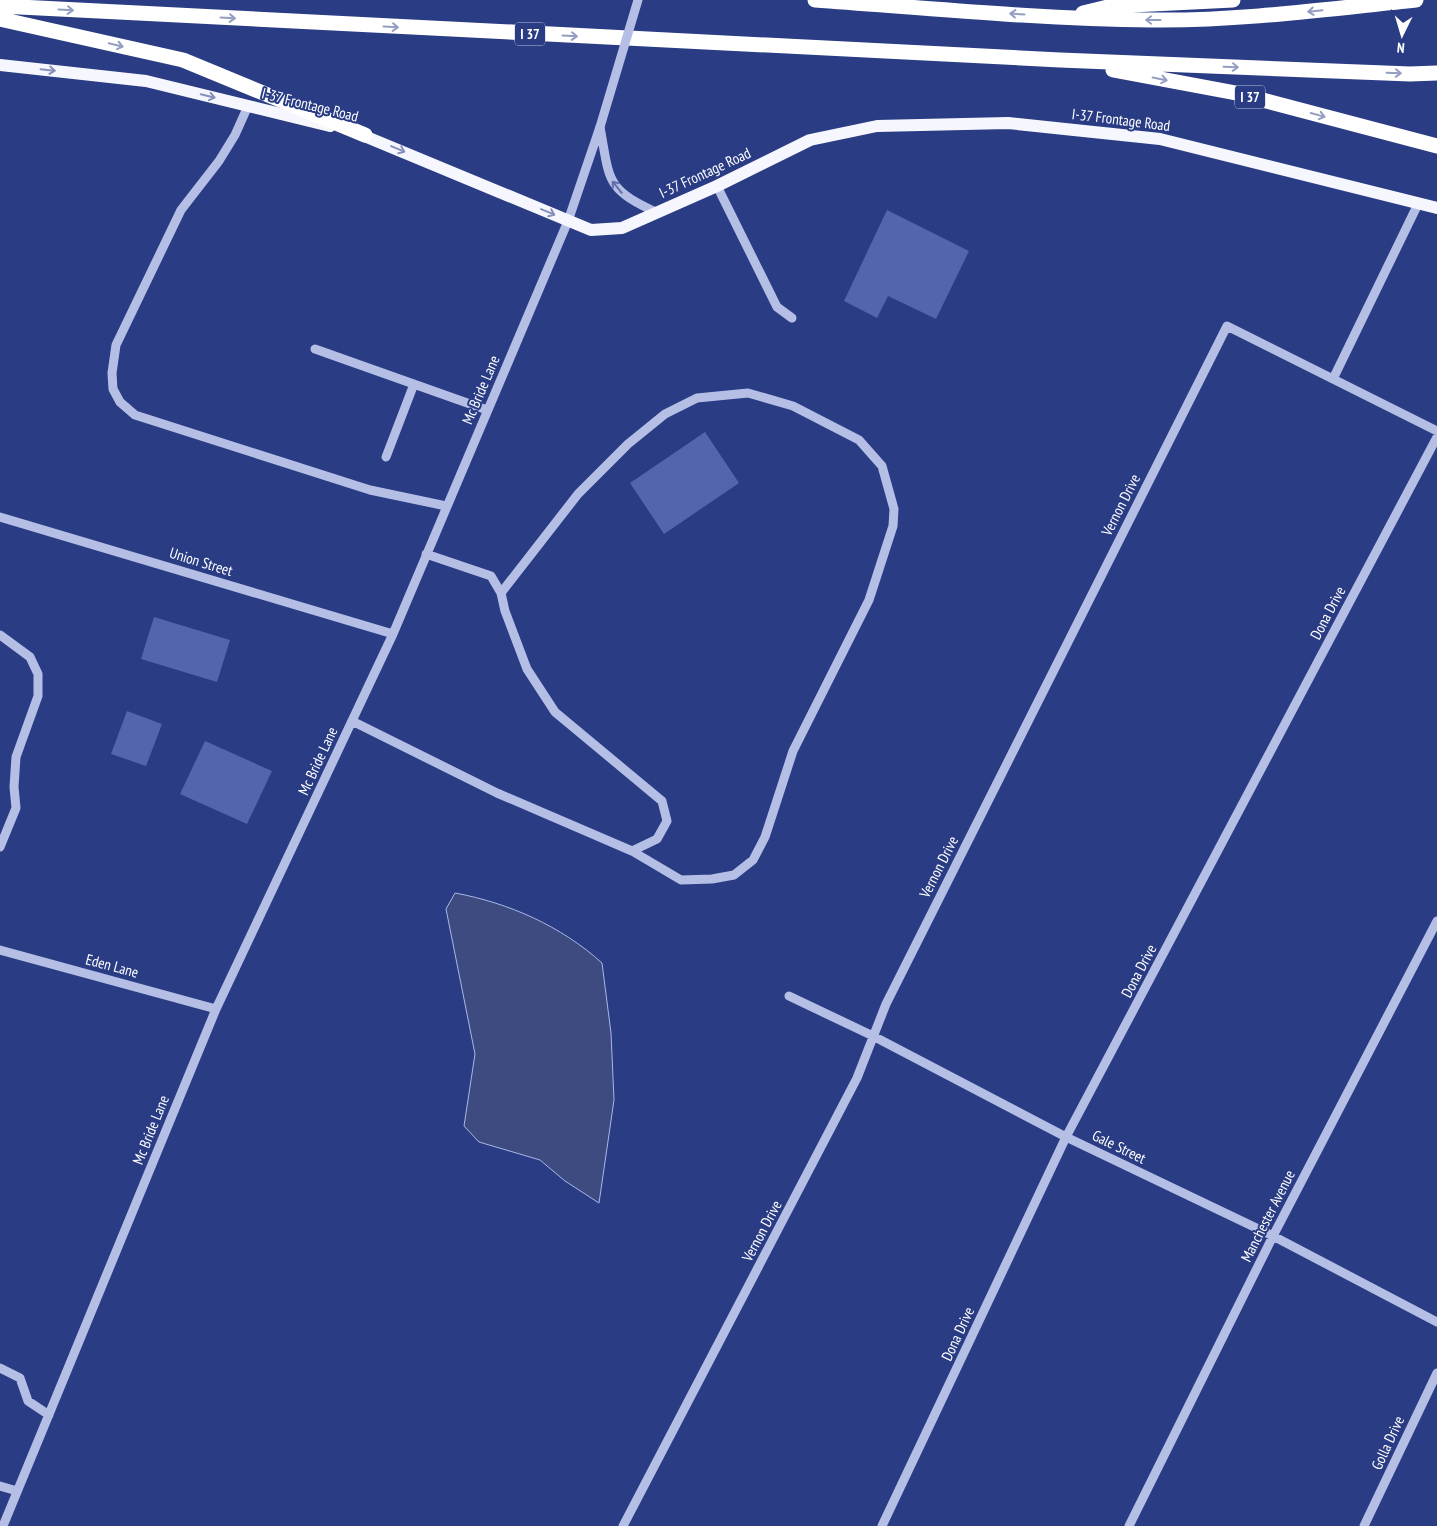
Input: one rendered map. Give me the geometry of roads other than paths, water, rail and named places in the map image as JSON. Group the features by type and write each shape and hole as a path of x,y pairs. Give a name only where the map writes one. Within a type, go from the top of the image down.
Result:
{"highway":[{"path":"815,0 1066,18 1153,20 1250,18 1416,0"},
{"path":"1066,18 1112,6 1233,0"},
{"name":"I 37","path":"0,6 1060,60 1236,93 1437,146"},
{"path":"0,19 183,60 366,135"},
{"path":"1060,60 1410,74 1437,73"}],"main road":[{"name":"I-37 Frontage Road","path":"0,65 146,81 366,135 592,230 622,228 717,186 810,140 877,126 1008,122 1160,139 1437,208"}],"street":[{"name":"Mc Bride Lane","path":"3,1526 216,1008 393,634 568,221 600,127 638,0"},
{"path":"248,106 236,135 219,162 181,210 116,346 112,373 113,389 120,402 135,416 370,490 446,506"},
{"path":"600,127 610,176 617,189 638,204 658,213"},
{"path":"717,186 777,308 792,318"},
{"path":"1418,204 1333,379 1437,431"},
{"name":"Vernon Drive","path":"623,1526 852,1087 886,1004 1227,326 1333,379"},
{"path":"315,349 487,410"},
{"path":"386,457 414,384"},
{"path":"352,721 498,793 632,851 681,880 712,880 734,875 753,860 765,838 793,751 869,600 893,526 894,509 882,466 859,440 793,406 748,393 697,398 665,414 628,444 578,494 501,593"},
{"name":"Dona Drive","path":"882,1526 1066,1137 1437,437"},
{"name":"Union Street","path":"0,517 393,634"},
{"path":"426,554 491,576 501,593 504,611 527,669 554,712 662,801 667,821 657,838 632,851"},
{"path":"0,634 30,657 38,674 38,696 16,758 14,787 16,808 0,847"},
{"name":"Manchester Avenue","path":"1129,1526 1273,1236 1437,921"},
{"name":"Eden Lane","path":"0,950 216,1008"},
{"name":"Gale Street","path":"789,996 873,1036 1066,1137 1273,1236 1437,1322"},
{"path":"0,1368 20,1378 28,1401 49,1415"},
{"name":"Golla Drive","path":"1364,1526 1437,1373"},
{"path":"0,1486 18,1491"}],"water":[{"path":"455,893 495,903 552,927 602,963 611,1033 614,1100 599,1203 565,1181 540,1160 479,1142 464,1126 475,1054 446,909"}]}
